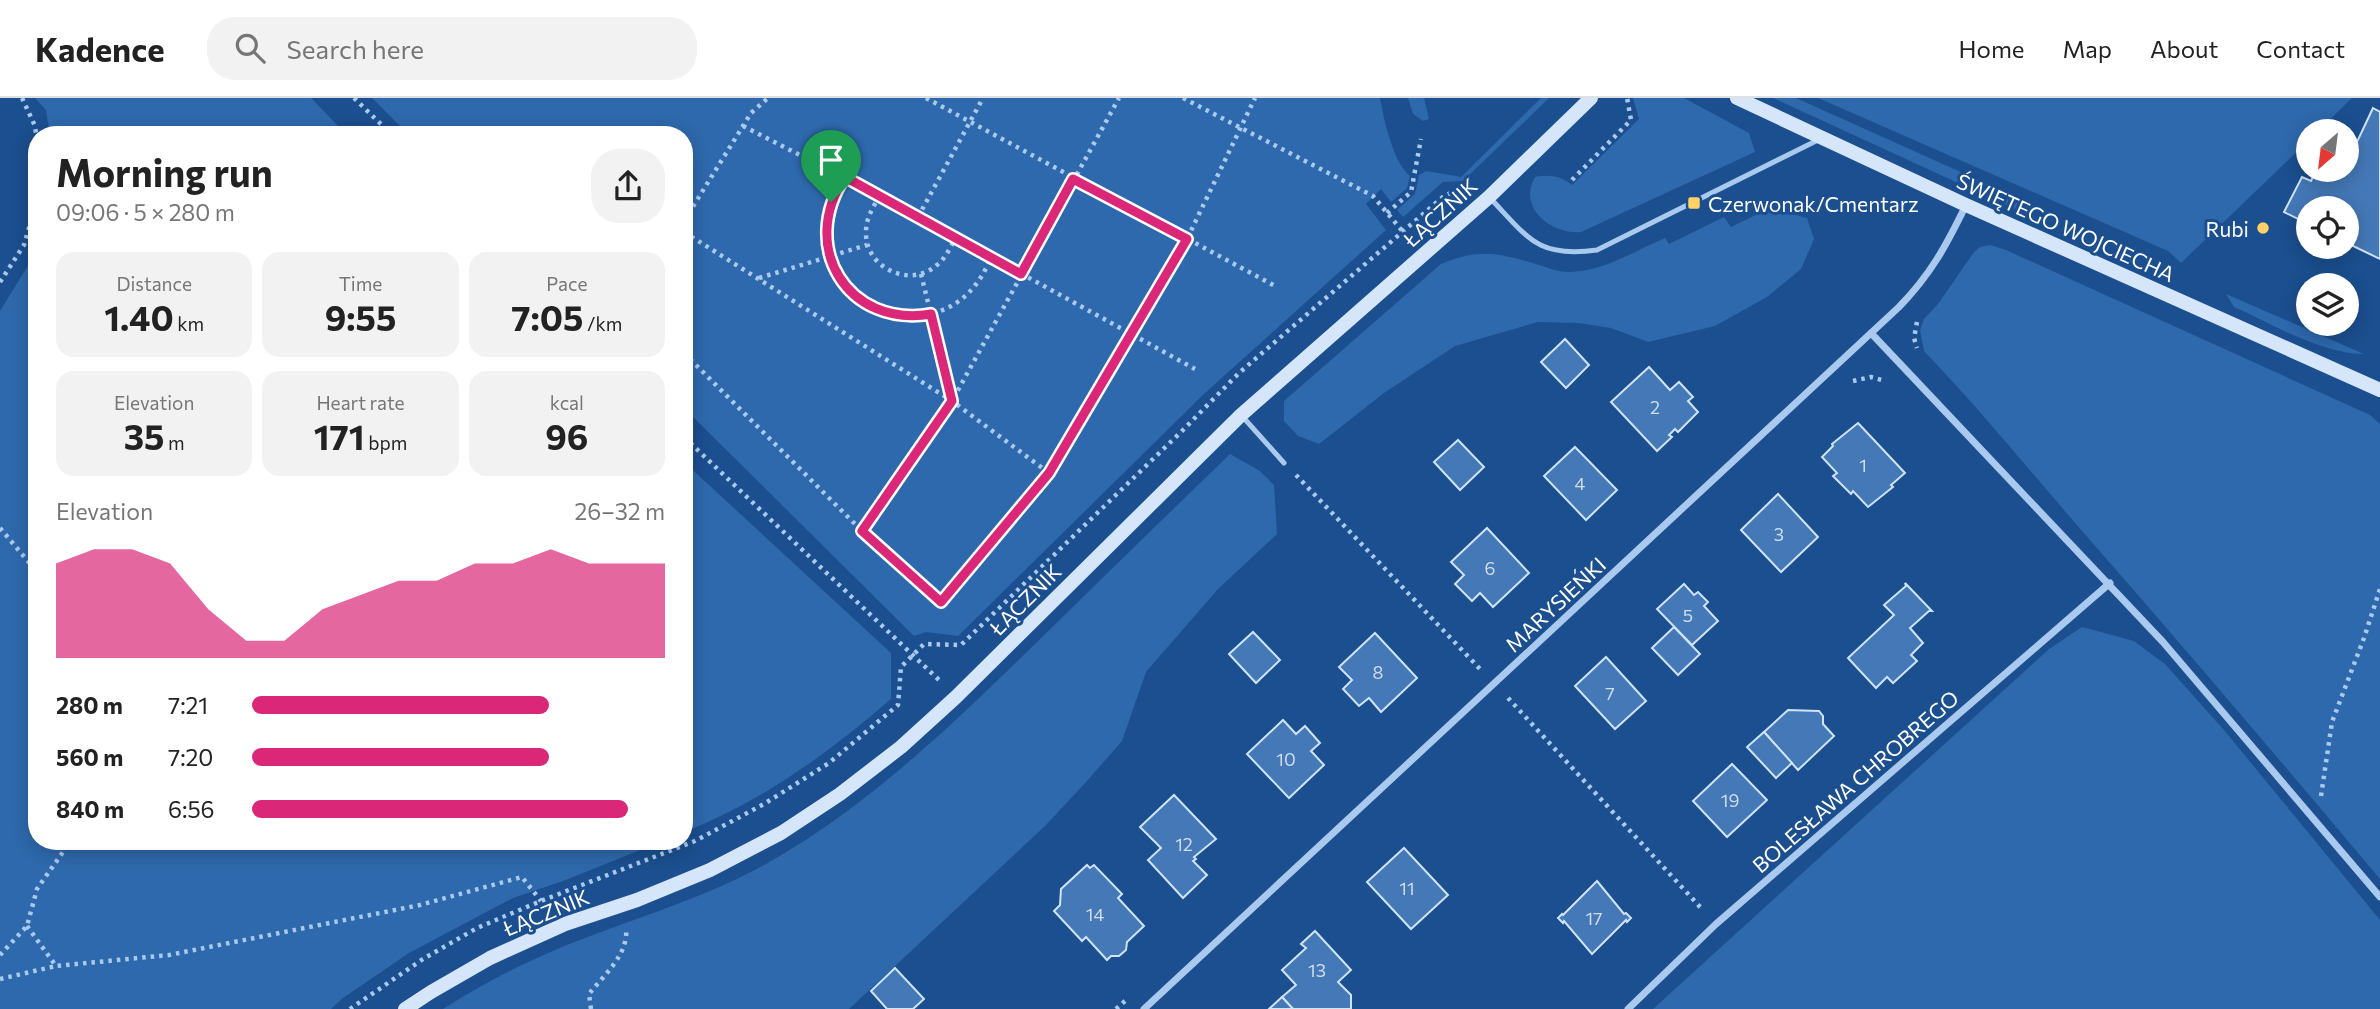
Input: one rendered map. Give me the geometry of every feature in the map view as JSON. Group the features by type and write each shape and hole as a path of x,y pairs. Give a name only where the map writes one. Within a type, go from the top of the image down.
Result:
{"street":[{"name":"ŁĄCZNIK","path":"405,1009 490,958 565,924 710,870 781,833 861,779 956,697 1241,415 1489,197 1591,98"},
{"name":"ŚWIĘTEGO WOJCIECHA","path":"1737,98 1966,205 2380,390"},
{"name":"MARYSIEŃKI","path":"1144,1009 1871,333 1923,282 1945,248 1966,205"},
{"path":"1871,333 2110,583 2380,897"},
{"name":"BOLESŁAWA CHROBREGO","path":"1628,1009 1716,924 2110,583"}],"lane":[{"path":"1489,197 1530,239 1551,251 1575,253 1597,250 1822,139"},
{"path":"1241,415 1284,463"}],"path":[{"path":"22,98 35,126"},
{"path":"354,98 382,126"},
{"path":"693,207 751,113 768,98"},
{"path":"926,98 1275,286"},
{"path":"918,217 983,98"},
{"path":"862,531 952,401 1119,98"},
{"path":"1183,98 1373,196 1423,256"},
{"path":"693,362 862,531 941,602 1049,473 1187,239 1255,98"},
{"path":"1573,180 1632,120 1627,98"},
{"path":"743,126 845,177 1195,369"},
{"path":"1387,213 1410,192 1421,139"},
{"path":"845,177 831,202 826,236 830,257 843,282 863,302 889,314 931,314 954,304 973,289 987,269 991,257"},
{"path":"880,196 867,219 867,245 876,261 891,272 900,275 921,274 937,265 956,238"},
{"path":"693,842 764,804 829,763 898,705 901,667 924,644 961,645 1240,373 1444,196"},
{"path":"0,282 23,245 28,229"},
{"path":"693,238 952,401 1049,473"},
{"path":"758,279 867,245"},
{"path":"921,274 952,401"},
{"path":"693,445 956,697"},
{"path":"0,528 28,561"},
{"path":"2317,821 2332,722 2380,589"},
{"path":"0,955 27,926 37,889 65,850"},
{"path":"350,1009 477,928 672,850"},
{"path":"0,979 56,966 169,955 420,905 522,877 541,901"},
{"path":"591,1009 589,994 621,955 627,933 622,905"},
{"path":"27,926 56,966"}],"shaded area":[{"path":"35,98 311,98 338,126 49,126 46,110"},
{"path":"372,98 1380,98 1394,151 1410,176 1407,188 1391,202 1381,189 1366,204 1386,230 1205,393 958,636 926,632 914,636 693,417 693,126 400,126"},
{"path":"1408,98 1424,98 1429,119 1423,121 1413,114"},
{"path":"1541,98 1549,98 1463,181 1443,182 1403,217 1397,210 1415,194 1419,175 1426,171 1461,177"},
{"path":"1633,98 1684,98 1749,133 1755,152 1581,232 1570,232 1549,224 1534,209 1531,199 1535,177 1555,176 1572,185 1639,119"},
{"path":"1773,98 1796,98 2036,206 2019,211"},
{"path":"1818,98 2352,98 2330,119 2296,119 2296,153 2181,263 2168,251"},
{"path":"1770,208 1807,218 1814,239 1801,269 1767,297 1715,326 1648,342 1611,328 1579,323 1538,322 1455,346 1384,393 1319,444 1298,436 1284,421 1284,401 1441,264 1467,256 1488,254 1510,257 1560,271 1594,269 1665,238 1669,244 1724,217 1731,227"},
{"path":"1990,245 2370,415 2380,424 2380,879 2173,635 1924,351 1920,330 1924,319 1938,304 1974,252 1980,247"},
{"path":"28,266 28,850 640,850 513,898 409,953 331,1009 0,1009 0,311"},
{"path":"2226,294 2296,324 2296,336 2323,336 2364,354 2330,349 2298,337 2234,307"},
{"path":"1230,454 1260,471 1274,485 1277,534 1218,589 1146,672 1122,741 1087,781 1045,826 849,1009 443,1009 519,966 546,954 739,878 803,842 839,817 939,736"},
{"path":"693,470 891,653 891,699 819,757 767,791 693,828"},
{"path":"2082,627 2134,641 2165,664 2224,730 2380,920 2380,1009 1653,1009 2049,649"}],"building":[{"path":"2373,108 2380,112 2380,259 2359,249 2359,196 2296,196 2296,218 2284,212 2299,182 2359,182 2359,138"},
{"path":"1565,339 1589,365 1566,388 1541,362"},
{"path":"1649,367 1670,390 1679,382 1693,397 1688,401 1698,412 1678,432 1675,429 1669,435 1672,437 1657,451 1611,402"},
{"path":"1858,423 1905,473 1891,485 1893,487 1868,507 1833,476 1837,473 1822,457 1832,444"},
{"path":"1458,440 1484,467 1460,490 1434,462"},
{"path":"1575,447 1617,490 1586,520 1544,476"},
{"path":"1778,494 1818,537 1781,572 1741,530"},
{"path":"1487,528 1529,573 1493,607 1480,593 1472,601 1455,584 1464,575 1451,562"},
{"path":"1905,583 1932,611 1910,628 1923,643 1911,655 1917,661 1893,683 1887,677 1876,688 1848,658 1894,615 1884,605 1906,586"},
{"path":"1684,584 1694,595 1698,592 1708,602 1704,606 1718,621 1692,645 1657,609"},
{"path":"1674,627 1700,654 1678,675 1652,648"},
{"path":"1253,632 1280,660 1256,683 1229,654"},
{"path":"1375,633 1417,678 1381,712 1369,698 1359,706 1343,689 1352,680 1339,667"},
{"path":"1606,657 1646,701 1615,729 1575,686"},
{"path":"1788,710 1819,711 1823,716 1823,724 1834,736 1798,770 1764,732"},
{"path":"1283,720 1296,734 1305,726 1320,743 1311,751 1324,765 1289,798 1247,754"},
{"path":"1764,732 1792,763 1776,778 1747,747"},
{"path":"1732,764 1767,800 1727,837 1693,801"},
{"path":"1174,795 1216,839 1194,857 1196,859 1193,861 1207,875 1183,898 1148,860 1161,848 1140,827"},
{"path":"1404,848 1448,895 1411,929 1367,882"},
{"path":"1087,865 1090,868 1094,865 1122,894 1118,898 1144,926 1127,942 1126,950 1107,960 1086,937 1082,941 1054,911 1060,905 1061,889"},
{"path":"1597,881 1624,914 1631,918 1592,954 1564,921 1563,923 1558,918"},
{"path":"1315,931 1351,970 1338,982 1351,995 1351,1009 1293,1009 1282,997 1296,985 1282,970 1306,948 1301,944"},
{"path":"895,968 924,999 913,1009 887,1009 871,991"},
{"path":"1282,997 1293,1009 1269,1009"}],"place":[{"name":"Czerwonak/Cmentarz","path":"1694,203"},
{"name":"Rubi","path":"2263,228"}],"route":[{"path":"845,177 1021,274 1073,179 1187,239 1049,473 941,602 862,531 952,401 931,314 889,314 863,302 852,293 835,271 826,243 825,229 831,202 845,177"}]}
